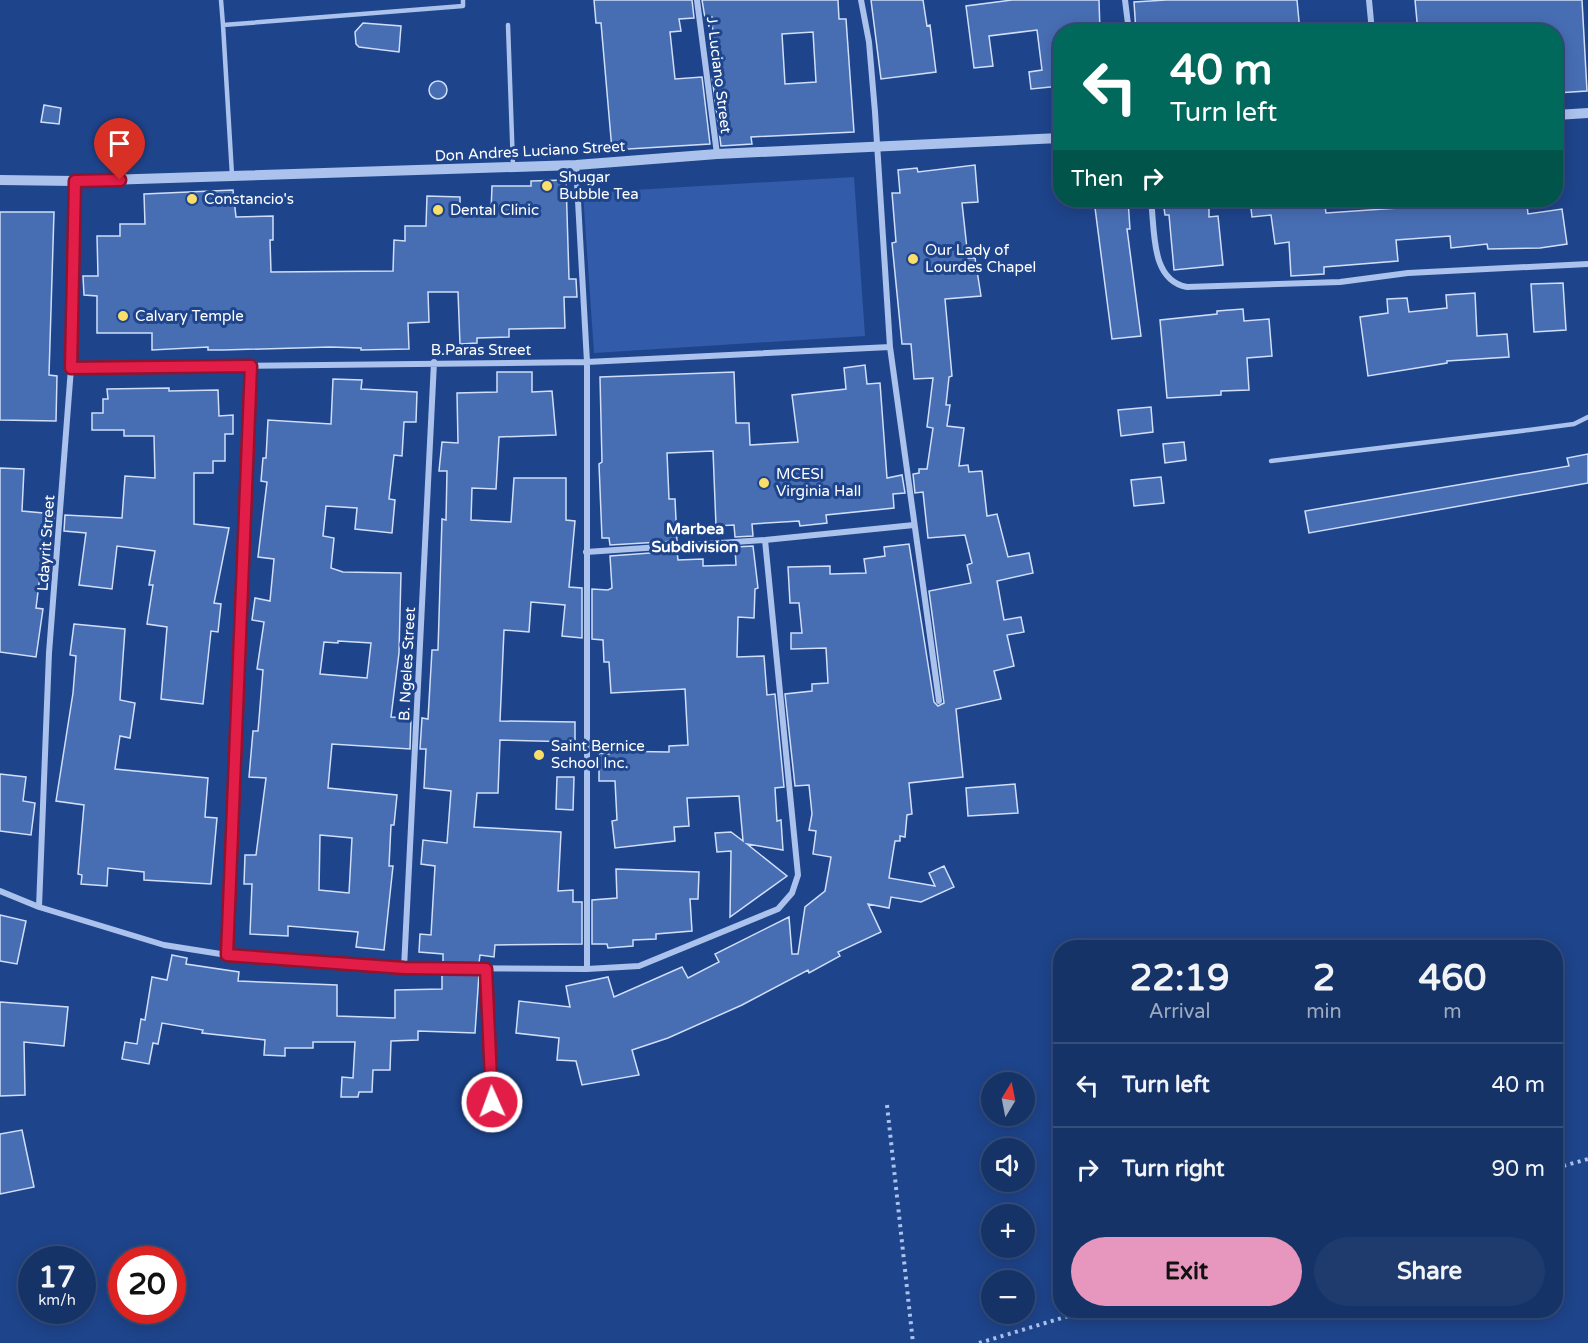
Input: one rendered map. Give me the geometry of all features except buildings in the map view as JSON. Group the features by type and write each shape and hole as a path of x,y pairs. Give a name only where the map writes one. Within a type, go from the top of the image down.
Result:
{"street":[{"name":"J. Luciano Street","path":"698,0 717,154"},
{"path":"861,0 869,42 890,347 939,701"},
{"path":"1125,0 1128,24"},
{"path":"1369,0 1371,24"},
{"path":"1563,115 1588,113"},
{"name":"Don Andres Luciano Street","path":"0,180 75,181 513,168 717,154 1053,138"},
{"path":"576,165 587,362 587,969"},
{"name":"Ldayrit Street","path":"39,907 49,653 71,368 75,181"},
{"path":"1152,207 1160,266 1166,277 1175,285 1187,287 1340,282 1408,273 1588,264"},
{"name":"B.Paras Street","path":"71,368 587,362 890,347"},
{"name":"B. Ngeles Street","path":"404,968 434,362"},
{"path":"227,955 251,366"},
{"path":"586,552 765,540 914,525"},
{"path":"0,891 39,907 164,945 227,955 404,968 587,969 639,966 778,909 792,893 798,875 765,540"}],"lane":[{"path":"221,0 232,177"},
{"path":"223,25 463,6 462,0"},
{"path":"508,25 513,168"},
{"path":"1271,461 1574,424 1588,417"},
{"path":"486,969 493,1124"}],"path":[{"path":"887,1105 913,1343"},
{"path":"1563,1166 1588,1159"},
{"path":"979,1343 1062,1318"}],"shaded area":[{"path":"854,177 865,336 594,353 583,193"}],"place":[{"name":"Shugar Bubble Tea","path":"547,186"},
{"name":"Constancio's","path":"192,199"},
{"name":"Dental Clinic","path":"438,210"},
{"name":"Our Lady of Lourdes Chapel","path":"913,259"},
{"name":"Calvary Temple","path":"123,316"},
{"name":"MCESI Virginia Hall","path":"764,483"},
{"name":"Saint Bernice School Inc.","path":"539,755"}],"district":[{"name":"Marbea Subdivision","path":"695,537"}],"route":[{"path":"120,180 75,181 71,368 251,366 227,955 404,968 486,969 492,1102"}]}
